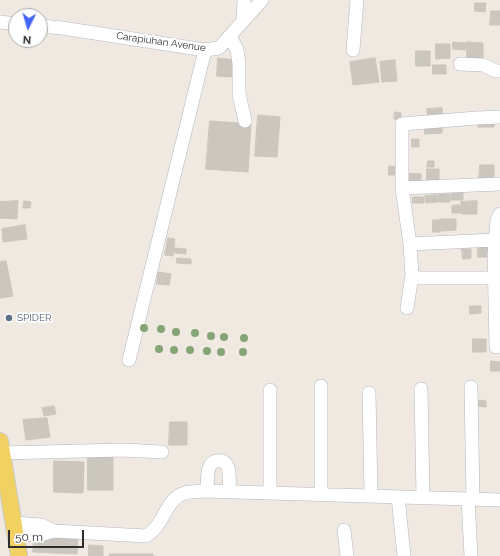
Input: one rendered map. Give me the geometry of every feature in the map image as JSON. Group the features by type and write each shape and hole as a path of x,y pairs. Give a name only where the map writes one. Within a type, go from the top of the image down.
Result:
{"main road":[{"path":"1,447 19,556"}],"street":[{"path":"244,0 244,21"},
{"name":"Carapiuhan Avenue","path":"48,27 205,50 219,48 262,0"},
{"path":"353,50 357,0"},
{"path":"230,36 237,50 239,94 245,121"},
{"path":"129,360 205,50"},
{"path":"460,64 483,65 496,71 500,71"},
{"path":"407,308 412,275 410,244 402,188 402,124 500,117"},
{"path":"402,188 500,184"},
{"path":"496,346 494,255 497,220 500,214"},
{"path":"410,244 496,240"},
{"path":"412,275 418,278 494,278"},
{"path":"321,386 321,494"},
{"path":"471,387 471,556"},
{"path":"421,389 423,497"},
{"path":"270,390 270,493"},
{"path":"369,393 371,495"},
{"path":"1,447 162,452"},
{"path":"207,491 211,463 218,460 224,462 228,467 229,492"},
{"path":"14,528 41,525 54,532 146,536 153,532 158,526 172,501 182,494 207,491 500,500"},
{"path":"398,497 404,556"},
{"path":"344,530 347,556"}],"building":[{"path":"475,3 486,3 485,12 475,11"},
{"path":"491,11 500,11 500,25 490,25"},
{"path":"453,42 466,43 465,50 453,49"},
{"path":"467,42 483,43 483,60 467,60"},
{"path":"436,44 450,44 450,58 436,59"},
{"path":"416,51 430,51 430,66 416,66"},
{"path":"218,58 235,60 233,77 217,76"},
{"path":"375,58 379,82 353,85 350,62"},
{"path":"395,60 397,81 382,82 380,62"},
{"path":"433,65 446,65 446,74 433,74"},
{"path":"442,108 443,120 428,121 427,109"},
{"path":"395,112 401,113 401,120 394,119"},
{"path":"258,115 280,117 277,157 255,156"},
{"path":"494,119 494,127 478,127 478,120"},
{"path":"210,121 251,124 248,172 206,169"},
{"path":"425,125 442,125 442,133 425,134"},
{"path":"412,139 419,139 419,147 412,147"},
{"path":"428,161 434,161 434,167 427,167"},
{"path":"480,165 494,165 494,179 479,179"},
{"path":"389,166 400,167 399,175 389,175"},
{"path":"427,169 439,169 439,180 427,180"},
{"path":"404,173 421,174 421,185 404,184"},
{"path":"463,192 463,200 451,200 451,193"},
{"path":"439,194 450,194 450,202 439,202"},
{"path":"437,195 438,202 426,203 425,196"},
{"path":"413,197 424,197 424,203 413,203"},
{"path":"18,201 17,219 0,218 0,202"},
{"path":"24,201 31,202 30,208 23,208"},
{"path":"477,201 477,214 462,214 461,202"},
{"path":"460,205 461,213 452,213 452,206"},
{"path":"440,219 456,219 456,230 441,231"},
{"path":"433,220 439,220 440,232 433,232"},
{"path":"25,225 27,239 3,242 2,229"},
{"path":"168,238 175,239 173,256 165,255"},
{"path":"478,246 488,246 488,257 478,257"},
{"path":"175,248 186,249 186,254 175,253"},
{"path":"462,249 471,249 471,258 463,259"},
{"path":"177,258 191,259 191,264 177,263"},
{"path":"6,261 13,296 0,298 0,262"},
{"path":"158,272 171,274 169,285 157,284"},
{"path":"470,306 481,306 481,313 470,314"},
{"path":"473,339 486,339 486,352 473,352"},
{"path":"491,361 500,362 500,371 491,371"},
{"path":"477,400 486,401 486,407 477,406"},
{"path":"54,406 56,414 44,416 42,408"},
{"path":"47,418 50,437 26,440 23,420"},
{"path":"170,422 187,422 187,445 169,445"},
{"path":"88,457 113,457 113,490 88,490"},
{"path":"54,461 84,462 83,493 54,492"},
{"path":"34,538 78,539 77,554 33,552"},
{"path":"89,545 103,546 103,556 89,556"},
{"path":"110,554 153,554 153,556 110,556"}],"place":[{"name":"SPIDER","path":"9,318"}]}
